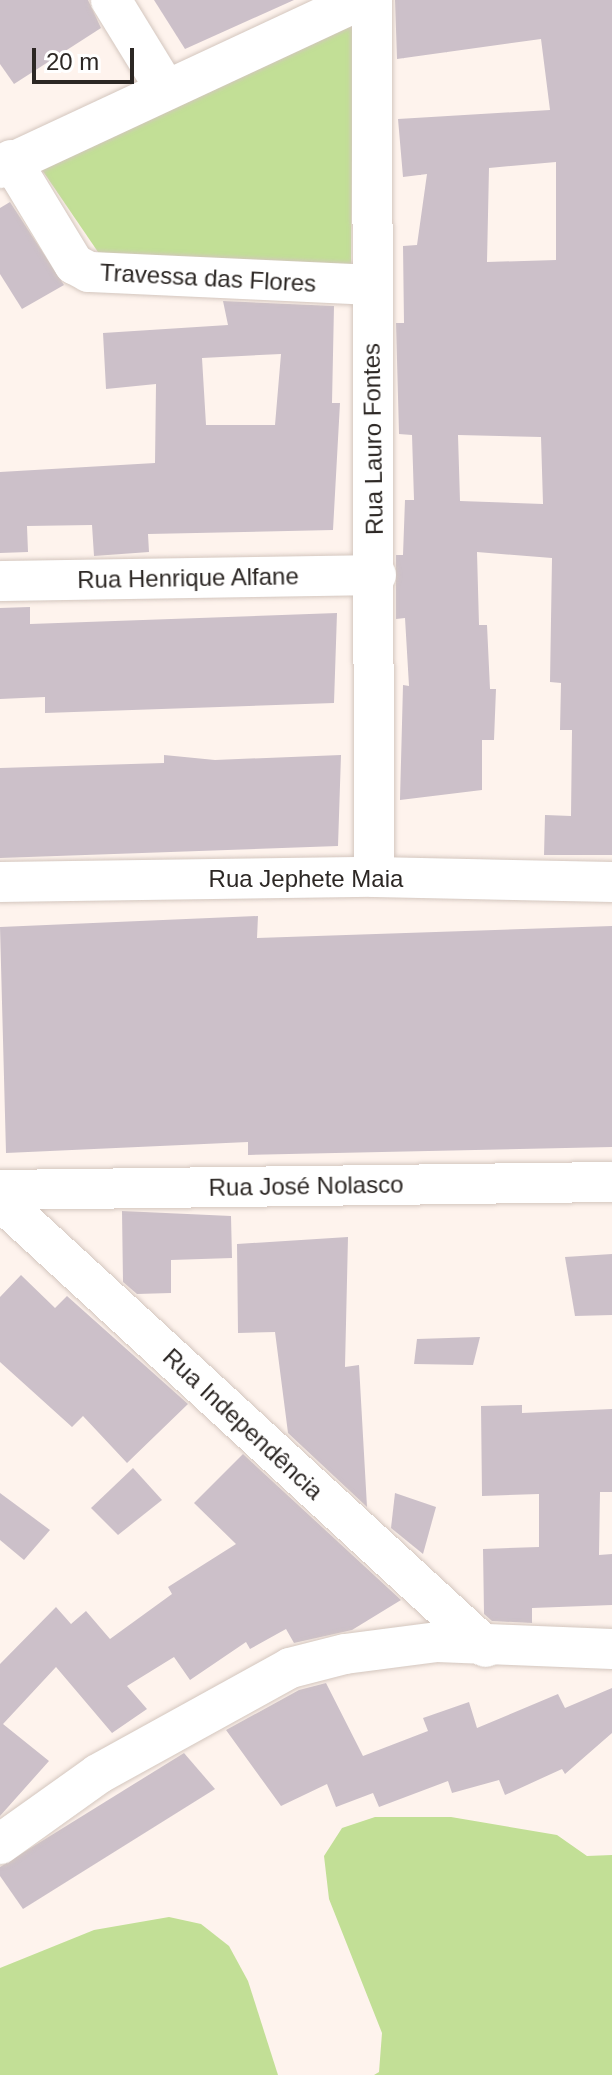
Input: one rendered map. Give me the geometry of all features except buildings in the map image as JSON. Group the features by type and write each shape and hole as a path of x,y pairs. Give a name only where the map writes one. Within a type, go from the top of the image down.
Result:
{"street":[{"path":"111,0 165,88"},
{"path":"6,164 361,0"},
{"name":"Rua Lauro Fontes","path":"372,0 370,285 376,575 374,877"},
{"name":"Travessa das Flores","path":"6,164 74,264 89,272 370,285"},
{"name":"Rua Henrique Alfane","path":"0,581 376,575"},
{"name":"Rua Jephete Maia","path":"0,882 374,877 612,882"},
{"name":"Rua José Nolasco","path":"0,1190 612,1182"},
{"name":"Rua Independência","path":"0,1200 486,1647"},
{"path":"0,1844 98,1774 290,1668 345,1654 437,1642 486,1647 612,1649"}],"green space":[{"path":"353,18 351,266 139,263 98,252 38,164"},
{"path":"375,1817 451,1817 557,1835 587,1856 612,1855 612,2075 374,2075 379,2072 382,2033 329,1899 324,1856 342,1828"},
{"path":"169,1917 201,1924 229,1946 248,1981 278,2075 0,2075 0,1968 94,1930"}]}
